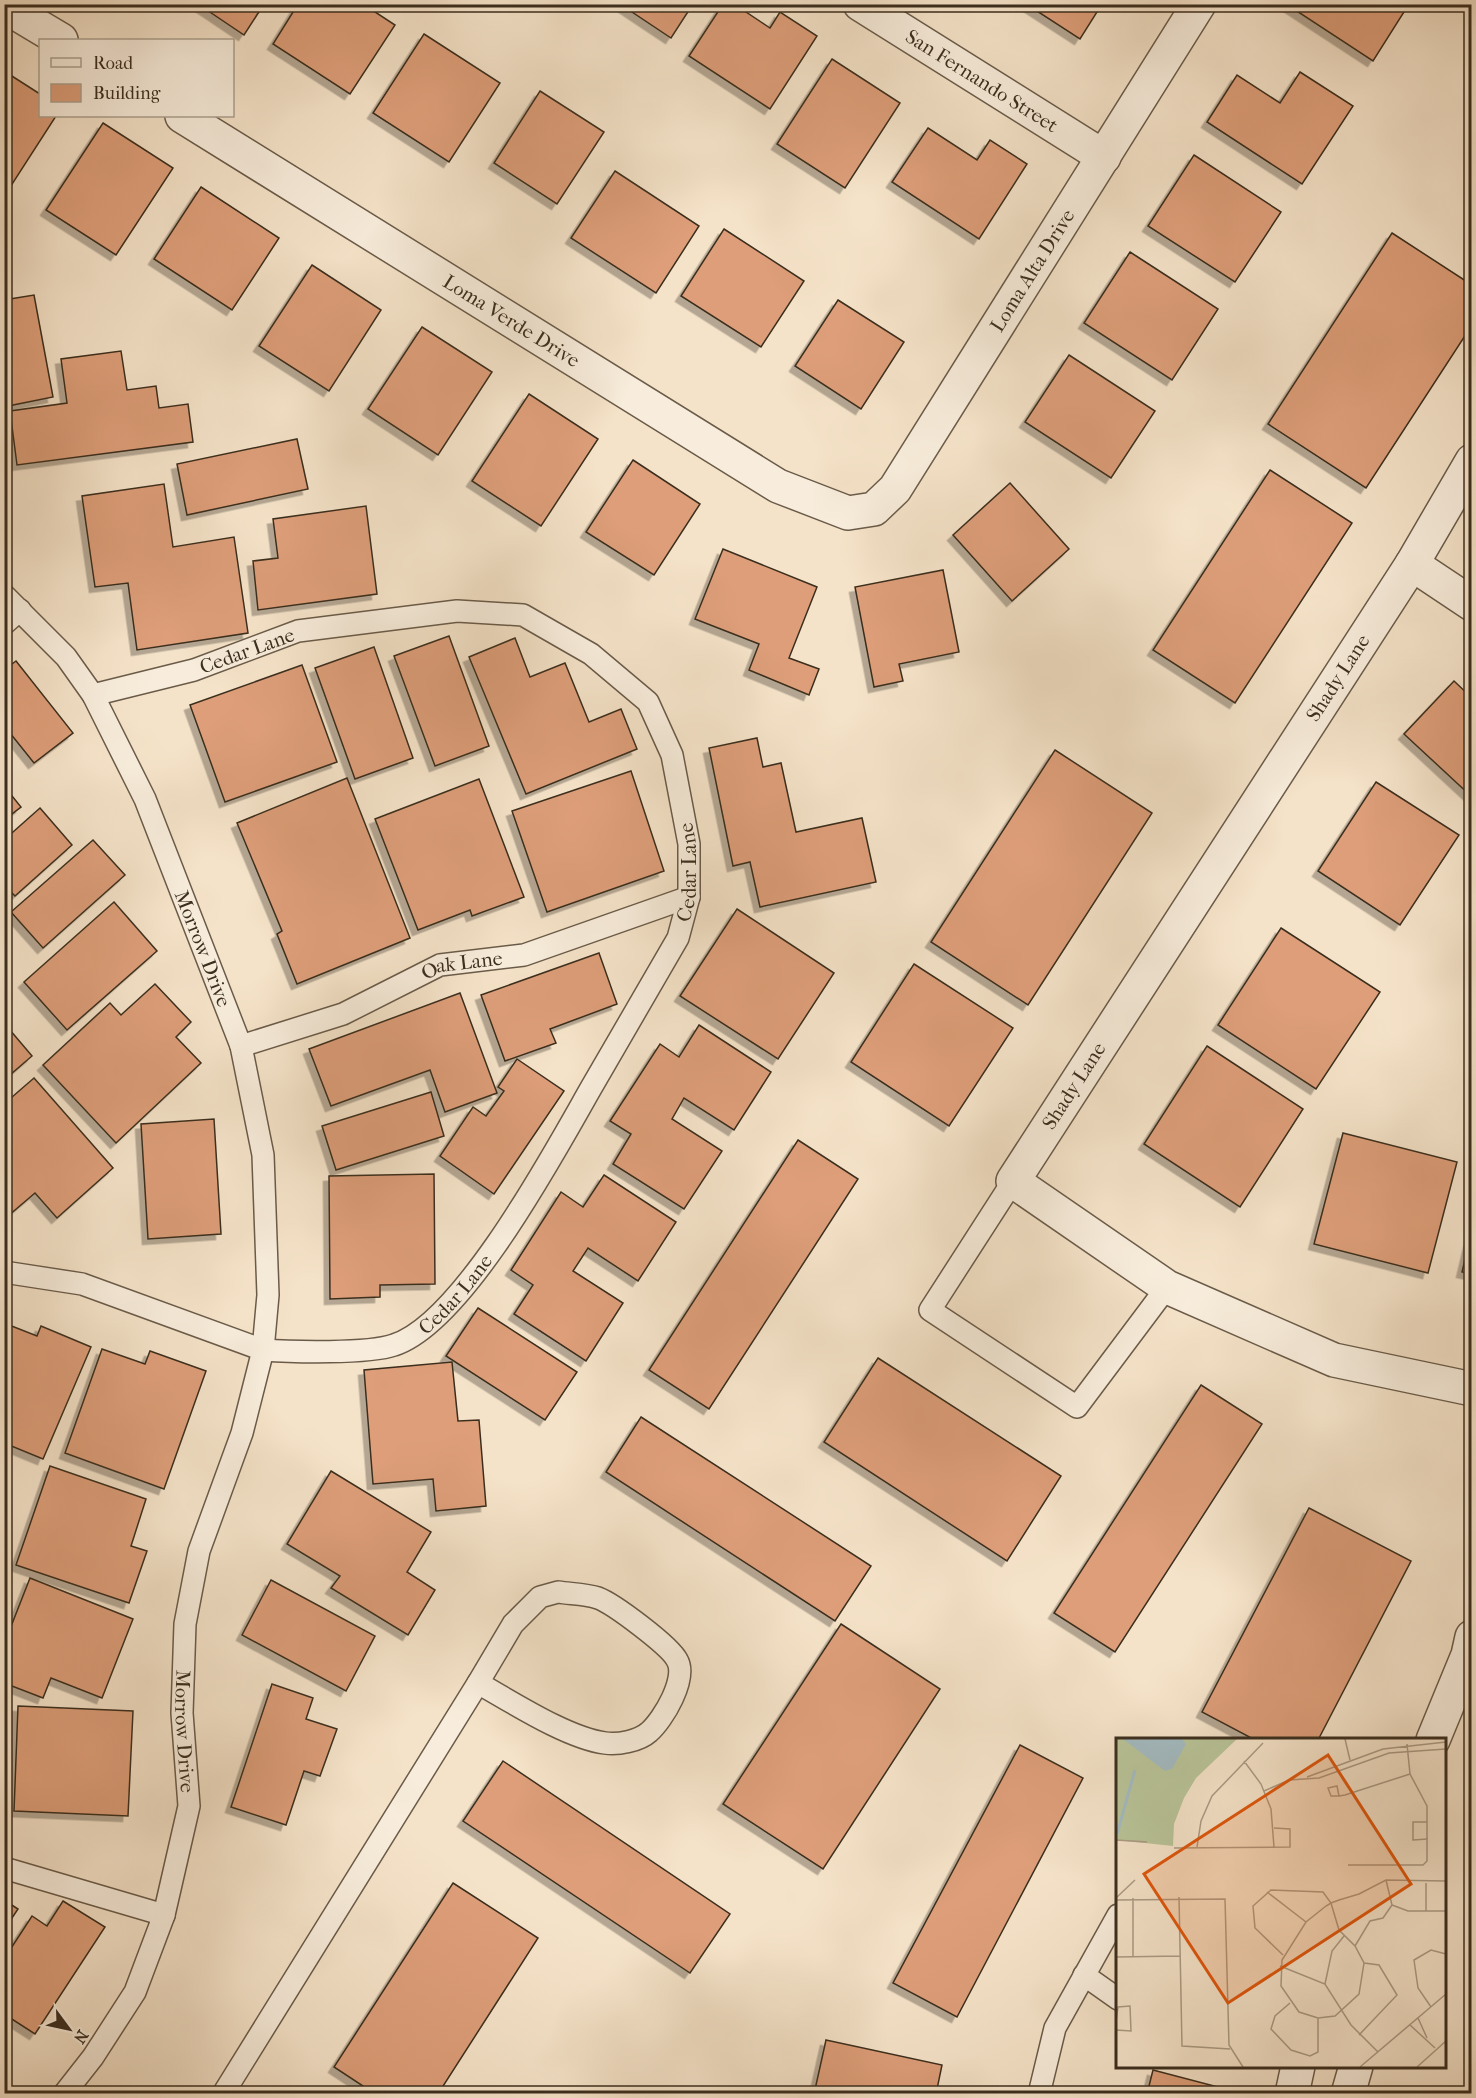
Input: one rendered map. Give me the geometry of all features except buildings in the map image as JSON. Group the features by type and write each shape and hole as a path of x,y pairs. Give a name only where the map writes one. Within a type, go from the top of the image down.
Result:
{"street":[{"name":"San Fernando Street","path":"861,4 1104,157"},
{"name":"Loma Alta Drive","path":"848,513 874,509 895,489 1199,4"},
{"path":"4,6 59,39"},
{"name":"Loma Verde Drive","path":"184,117 778,486 848,513"},
{"name":"Shady Lane","path":"1013,1181 1412,564 1472,461"},
{"path":"1412,564 1472,604"},
{"path":"1013,1181 1167,1287 1334,1360 1472,1389"},
{"path":"1434,1738 1468,1656 1472,1637"},
{"path":"1292,2094 1298,2068"},
{"path":"1348,2094 1356,2068"}],"lane":[{"path":"4,624 12,603"},
{"name":"Morrow Drive","path":"12,603 66,657 93,695 145,799 241,1046 263,1155 268,1295 263,1350 242,1433 199,1551 185,1624 182,1713 189,1806 164,1915 135,1992 93,2057 64,2094"},
{"name":"Cedar Lane","path":"93,695 194,670 298,631 457,611 524,615 591,654 648,702 672,755 689,844 689,897 678,938 530,1195 465,1287 426,1326 395,1345 289,1352 263,1350"},
{"name":"Oak Lane","path":"241,1046 343,1014 440,965 524,955 689,897"},
{"path":"1013,1181 930,1310 1077,1407 1167,1287"},
{"path":"4,1272 82,1284 263,1350"},
{"path":"223,2094 513,1624 540,1597 558,1592 598,1598 632,1618 678,1660 681,1679 662,1716 648,1734 624,1743 605,1743 554,1725 478,1683"},
{"path":"4,1868 164,1915"},
{"path":"1039,2094 1055,2028 1116,1919"},
{"path":"1084,1975 1116,1998"}]}
